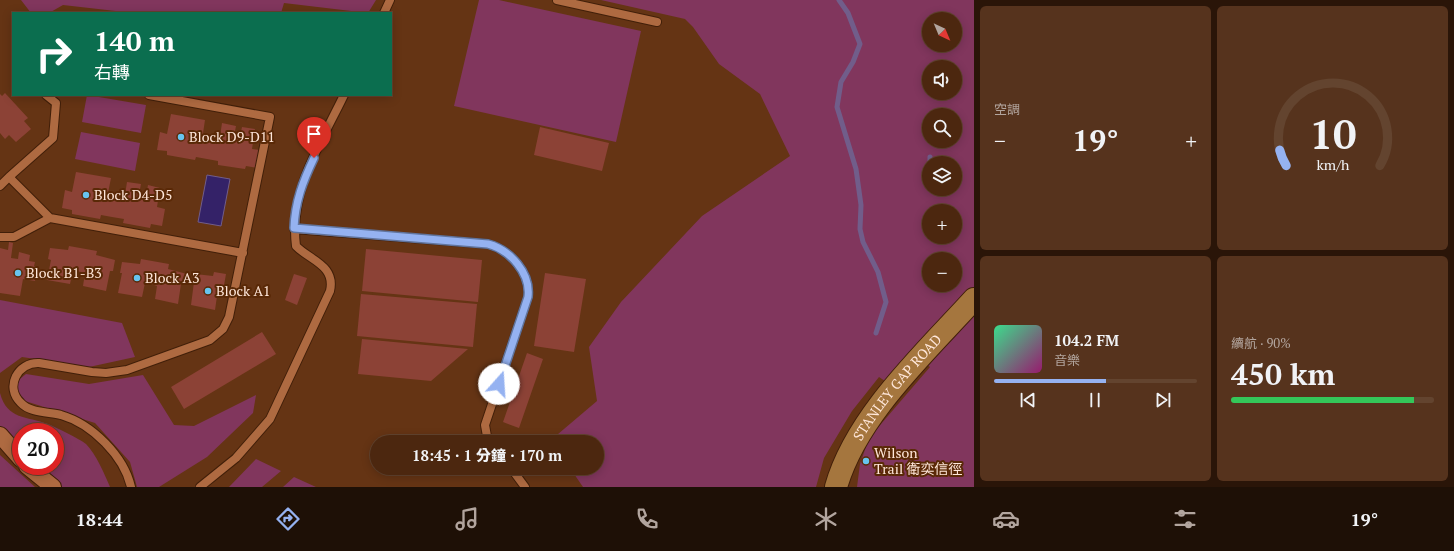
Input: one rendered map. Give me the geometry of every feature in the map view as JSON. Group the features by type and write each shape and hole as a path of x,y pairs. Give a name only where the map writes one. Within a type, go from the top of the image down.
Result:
{"main road":[{"name":"STANLEY GAP ROAD","path":"836,487 843,466 854,442 875,412 974,299"}],"street":[{"path":"0,435 12,449"},
{"path":"38,475 53,487"}],"lane":[{"path":"384,12 390,0"},
{"path":"557,0 657,22"},
{"path":"0,186 53,138 56,103 47,96"},
{"path":"131,487 122,464 91,430 68,417 30,409 20,403 13,388 15,376 23,367 35,363 92,372 120,372 210,340 223,329 229,317 270,117 154,96"},
{"path":"200,487 236,458 270,419 330,291 330,281 325,268 296,246 294,228 296,205 304,178 344,96"},
{"path":"9,177 50,218 243,253"},
{"path":"0,237 14,237 50,218"},
{"path":"294,228 488,244 499,249 516,261 524,274 529,291 528,297 485,425 487,435"},
{"path":"516,475 525,487"}],"shaded area":[{"path":"21,0 376,0 369,12 284,3 281,12 124,12 63,5 51,12 30,12"},
{"path":"479,0 499,0 641,31 616,142 454,106"},
{"path":"601,0 974,0 974,287 888,383 879,377 852,411 824,458 816,487 583,487 575,475 604,475 604,435 557,435 597,401 589,347 621,302 702,216 790,156 760,94 719,64 693,27 685,19"},
{"path":"87,96 146,105 141,133 82,122"},
{"path":"81,132 140,143 135,171 75,159"},
{"path":"207,175 230,179 221,226 198,222"},
{"path":"0,300 122,323 135,357 89,367 22,357 0,373"},
{"path":"974,314 974,487 857,487 860,464 869,438 930,367 927,365"},
{"path":"26,374 89,384 143,375 174,425 194,426 256,395 253,413 207,457 159,487 137,487 130,462 95,423 25,401 18,394 16,382"},
{"path":"0,393 3,402 13,413 25,418 45,423 12,423 12,440 0,429"},
{"path":"64,432 86,444 90,448 97,459 110,487 61,487 48,475 64,475"},
{"path":"0,455 12,466 12,475 22,475 35,487 0,487"},
{"path":"256,459 281,471 262,487 229,487"},
{"path":"294,477 316,487 283,487"}],"building":[{"path":"5,93 28,118 24,121 31,129 16,142 9,135 5,139 0,133 0,94 2,96"},
{"path":"171,114 205,120 202,140 219,143 222,123 236,126 234,136 240,137 242,127 255,129 252,149 260,150 257,168 246,166 245,169 218,165 218,161 196,157 195,160 167,155 167,151 157,150 160,132 167,134"},
{"path":"540,127 609,143 602,171 534,155"},
{"path":"76,172 111,178 107,198 124,201 127,182 141,184 139,194 146,196 148,185 160,188 157,207 165,209 162,226 151,224 150,228 123,223 124,219 101,215 100,219 72,214 72,210 62,208 65,190 72,192"},
{"name":"Block B1-B3","path":"9,242 13,243 11,258 18,259 19,252 30,255 29,261 35,262 34,266 38,267 35,281 23,279 20,296 0,293 0,248 8,250"},
{"path":"69,246 97,251 96,255 115,260 113,271 110,271 106,291 83,286 85,273 73,270 70,284 47,280 51,260 48,259 50,248 68,250"},
{"path":"366,249 482,260 478,302 362,291"},
{"path":"141,259 169,264 168,269 187,274 184,284 181,284 178,304 155,299 157,286 151,284 145,283 142,297 118,293 122,273 120,273 122,262 140,264"},
{"name":"Block A1","path":"214,272 226,274 222,297 217,296 215,310 191,305 195,274 213,276"},
{"path":"545,273 586,279 574,352 534,346"},
{"path":"294,274 307,278 297,305 285,300"},
{"path":"361,294 477,304 473,347 357,336"},
{"path":"262,332 276,354 184,409 171,387"},
{"path":"362,339 468,349 431,381 358,374"},
{"path":"527,353 543,359 519,428 503,422"}],"waterway":[{"path":"839,0 848,13 860,44 853,62 841,82 837,107 856,169 861,205 860,229 863,242 878,272 886,302 876,333"}],"place":[{"name":"Block D9-D11","path":"181,137"},
{"name":"Block D4-D5","path":"86,195"},
{"name":"Block B1-B3","path":"18,273"},
{"name":"Block A3","path":"137,278"},
{"name":"Block A1","path":"208,291"},
{"name":"Wilson Trail 衛奕信徑","path":"866,461"}],"route":[{"path":"314,158 299,192 294,228 473,244 488,244 509,255 516,261 524,274 529,291 499,384"}]}
